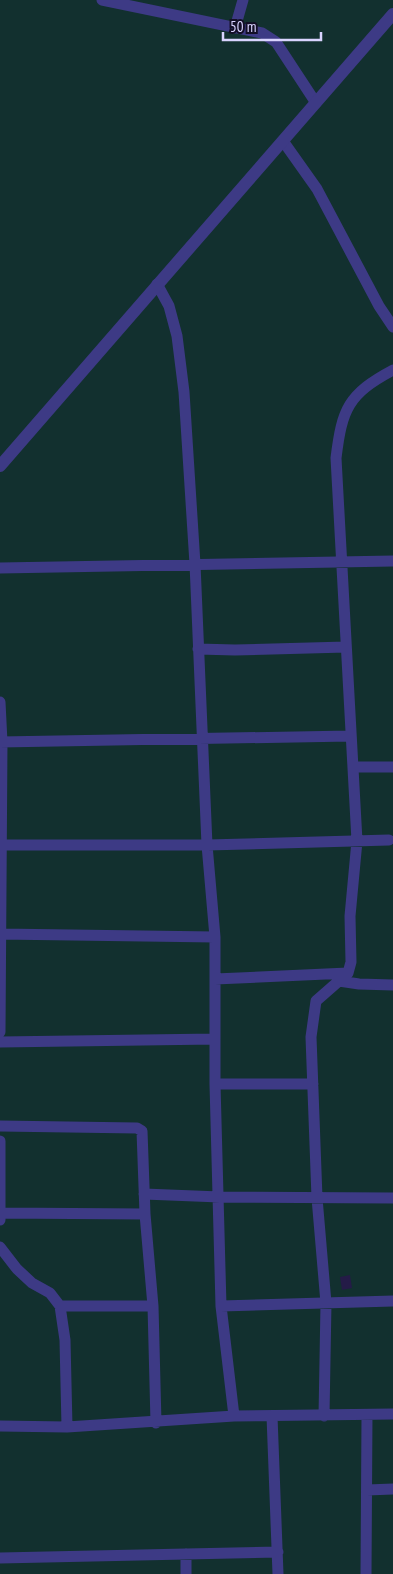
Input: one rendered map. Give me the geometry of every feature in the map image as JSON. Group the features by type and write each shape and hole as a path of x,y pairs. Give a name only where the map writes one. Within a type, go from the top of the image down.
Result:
{"street":[{"path":"102,0 262,33 276,42 316,103"},
{"path":"235,28 243,0"},
{"path":"0,466 393,14"},
{"path":"283,141 317,189 379,306 393,327"},
{"path":"157,284 169,306 177,336 184,392 195,564 207,846 215,937 215,1084 222,1306 234,1416"},
{"path":"324,1416 326,1303 317,1198 311,1037 316,1001 343,977 352,953 350,916 357,841 336,458 340,426 349,404 363,388 393,370"},
{"path":"0,568 341,560 393,561"},
{"path":"198,649 346,647"},
{"path":"0,702 0,1032"},
{"path":"1,742 350,736"},
{"path":"353,767 393,767"},
{"path":"0,845 207,846 389,840"},
{"path":"1,934 215,937"},
{"path":"215,979 343,977 359,984 393,985"},
{"path":"0,1042 215,1040"},
{"path":"215,1084 313,1084"},
{"path":"0,1126 140,1129 143,1137 145,1214 153,1306 156,1423"},
{"path":"0,1141 0,1215 145,1214"},
{"path":"144,1194 220,1197 393,1198"},
{"path":"0,1247 17,1269 32,1283 50,1293 60,1306 65,1340 67,1427"},
{"path":"222,1306 393,1301"},
{"path":"60,1306 153,1306"},
{"path":"0,1426 67,1427 156,1423 234,1416 393,1414"},
{"path":"366,1574 367,1415"},
{"path":"272,1416 278,1574"},
{"path":"367,1490 393,1489"},
{"path":"0,1558 278,1552"},
{"path":"186,1554 186,1574"}],"green space":[{"path":"0,0 393,0 393,1574 0,1574"}],"building":[{"path":"350,1275 352,1288 342,1290 340,1277"}]}
